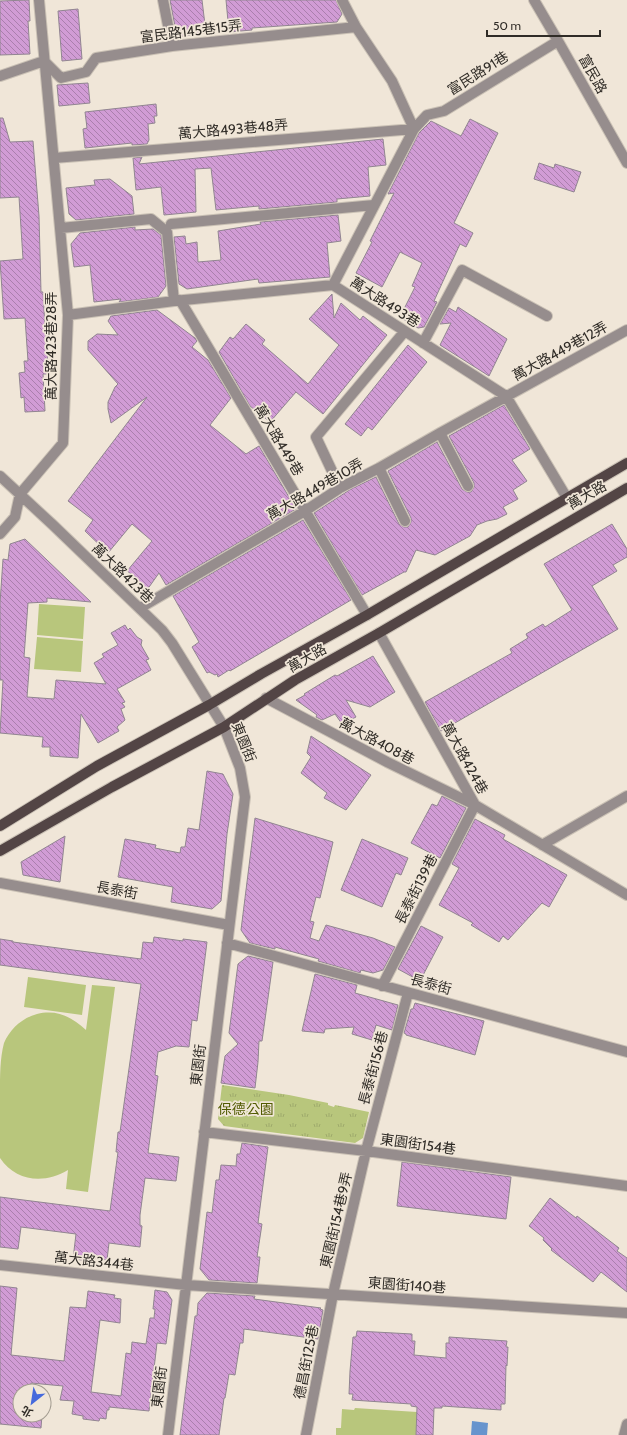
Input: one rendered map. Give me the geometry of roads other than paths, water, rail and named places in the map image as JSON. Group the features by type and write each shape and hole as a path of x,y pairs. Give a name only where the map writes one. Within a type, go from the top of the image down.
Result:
{"main road":[{"name":"萬大路","path":"0,826 97,766 209,705 627,463"},
{"name":"萬大路","path":"0,852 112,787 224,727 266,698 627,488"}],"street":[{"name":"萬大路423巷28弄","path":"20,494 63,443 68,315 44,61 40,0"},
{"path":"163,0 172,46"},
{"path":"342,0 356,27 392,81 414,129"},
{"name":"富民路","path":"534,0 627,163"},
{"name":"富民路145巷15弄","path":"44,61 60,78 86,72 96,58 172,46 356,27"},
{"name":"富民路91巷","path":"333,285 414,129 428,115 444,111 558,40"},
{"path":"0,76 44,61"},
{"name":"萬大路493巷48弄","path":"54,158 414,129"},
{"path":"171,224 374,206"},
{"path":"60,228 152,219 168,232 177,301"},
{"path":"423,343 462,270 547,316"},
{"name":"萬大路493巷","path":"68,315 177,301 333,285 506,396 567,498"},
{"name":"萬大路449巷","path":"177,301 367,614"},
{"name":"萬大路449巷12弄","path":"506,396 627,330"},
{"path":"340,488 316,437 405,331"},
{"name":"萬大路449巷10弄","path":"140,608 305,512 340,488 379,468 440,432 506,396"},
{"path":"440,432 468,486"},
{"path":"379,468 406,521"},
{"name":"萬大路423巷","path":"0,476 162,630 172,643 209,705"},
{"path":"0,534 15,517 20,494"},
{"name":"萬大路424巷","path":"379,633 475,806 627,895"},
{"name":"萬大路408巷","path":"266,698 387,762 475,806"},
{"name":"東園街","path":"168,1435 245,797 240,768 224,727 209,705"},
{"path":"542,845 627,796"},
{"name":"長泰街139巷","path":"382,986 475,806"},
{"name":"長泰街","path":"0,883 229,925"},
{"name":"長泰街","path":"227,943 627,1052"},
{"name":"長泰街156巷","path":"366,1151 408,993"},
{"name":"東園街154巷","path":"204,1132 366,1151 627,1186"},
{"name":"東園街154巷9弄","path":"333,1294 366,1151"},
{"name":"萬大路344巷","path":"0,1265 186,1285"},
{"name":"東園街140巷","path":"186,1285 627,1313"},
{"name":"德昌街125巷","path":"306,1435 333,1294"},
{"path":"624,1435 627,1424"}],"water":[{"path":"472,1421 488,1423 487,1435 471,1435"}],"park label":[{"name":"保德公園","path":"246,1109"}]}
